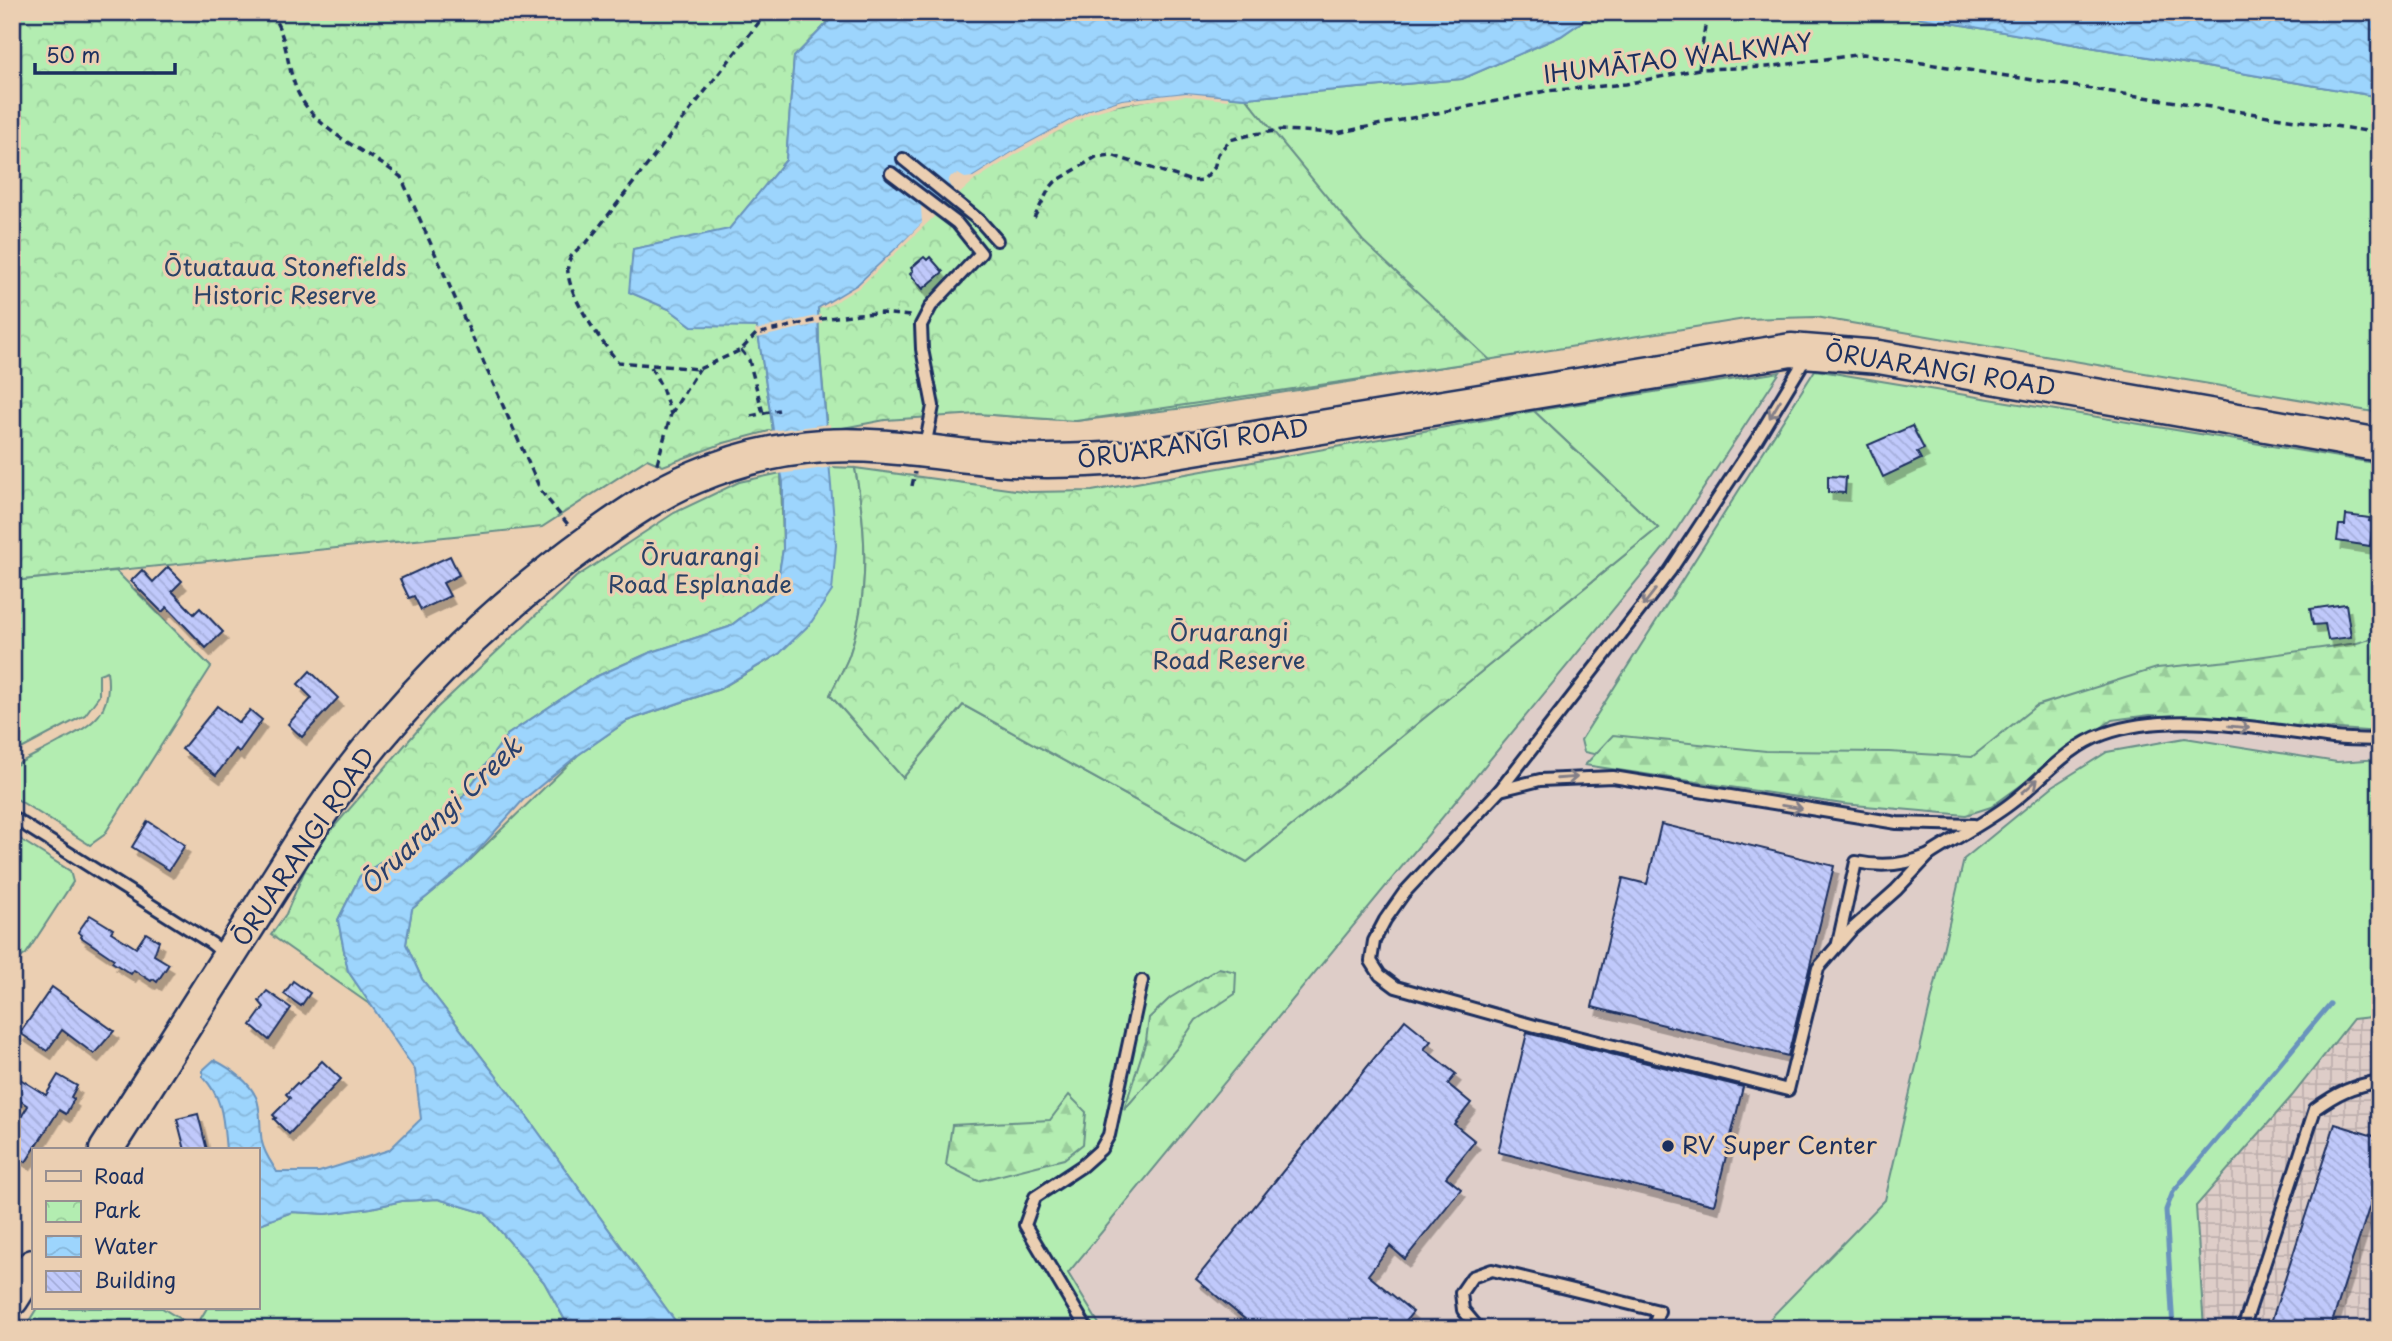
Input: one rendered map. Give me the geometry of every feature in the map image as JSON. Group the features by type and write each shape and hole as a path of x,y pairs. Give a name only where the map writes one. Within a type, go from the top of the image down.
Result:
{"street":[{"name":"ŌRUARANGI ROAD","path":"107,1148 311,827 350,772 416,695 489,624 558,564 654,497 693,477 758,456 796,449 848,445 1047,462 1145,456 1769,353 1810,350 1879,357 2380,445"},
{"path":"12,1299 32,1268"}],"lane":[{"path":"903,159 981,222 997,240"},
{"path":"891,173 957,223 981,253 931,306 920,332 933,407 924,451"},
{"path":"1810,350 1757,439 1670,571 1500,790 1404,893 1385,920 1374,941 1371,961 1380,975 1396,987 1535,1026 1788,1090 1818,968 1851,930 1896,890 1929,855 2009,804 2056,763 2081,746 2103,734 2159,724 2214,724 2330,738 2380,740"},
{"path":"1500,790 1540,780 1613,777 1897,823 1974,825"},
{"path":"12,817 211,943 228,957"},
{"path":"1837,946 1856,862 1880,866 1910,862 1929,855"},
{"path":"1087,1329 1026,1225 1035,1197 1082,1166 1101,1149 1109,1135 1142,981"},
{"path":"2243,1329 2315,1109 2338,1093 2380,1081"},
{"path":"1479,1329 1463,1310 1461,1293 1472,1277 1492,1270 1660,1311 1653,1329"}],"path":[{"path":"270,12 280,26 297,90 322,125 347,143 378,159 401,177 541,491 573,531"},
{"path":"767,12 588,241 573,254 568,263 573,289 590,326 618,362 699,369 741,350 756,334 822,319 882,313 909,316 931,306"},
{"path":"1699,69 1707,12"},
{"name":"IHUMĀTAO WALKWAY","path":"1034,218 1055,183 1096,157 1111,155 1192,181 1203,180 1214,168 1217,155 1230,140 1254,134 1282,130 1337,133 1546,91 1626,84 1699,69 1767,67 1863,54 2380,133"},
{"path":"741,350 753,369 764,413"},
{"path":"652,367 671,415"},
{"path":"656,467 671,415 699,369"},
{"path":"751,416 779,410"}],"shaded area":[{"path":"1815,370 1581,740 1584,752 2120,704 2380,721 2380,759 2337,762 1964,859 1885,1200 1760,1329 1104,1329 1068,1274 1667,544 1780,372"},
{"path":"2380,1016 2380,1329 2204,1329 2196,1207 2353,1019"}],"green space":[{"name":"Ōtuataua Stonefields Historic Reserve","path":"12,12 838,12 794,57 786,160 729,230 633,249 630,292 669,309 692,326 757,326 773,430 724,443 663,466 647,459 542,527 12,581"},
{"path":"1596,12 1887,12 2380,97 2380,413 1816,317 1745,319 1185,408 1076,421 978,414 1228,178 1246,98 1462,79 1561,36"},
{"path":"1186,93 1246,98 1363,241 1490,360 1076,421 978,414 885,420 827,431 818,309 858,285 973,177 1090,110"},
{"path":"1815,370 2380,464 2380,721 2121,704 2039,759 1654,767 1584,752 1581,740"},
{"path":"1780,372 1667,544 1068,1273 1104,1329 681,1329 523,1111 422,979 406,944 412,909 465,865 578,755 627,721 720,689 780,653 829,467 855,468 864,539 863,586 856,633 847,661 830,695 903,778 963,705 1247,862 1658,528 1534,411"},
{"name":"Ōruarangi Road Reserve","path":"1534,411 1658,528 1247,862 963,705 903,778 830,695 849,656 856,633 863,586 864,539 855,468 1030,492 1092,491"},
{"name":"Ōruarangi Road Esplanade","path":"781,473 783,549 776,591 729,627 649,653 593,678 507,735 461,799 391,856 360,876 338,920 348,971 372,1006 271,935 286,914 313,851 437,708 576,577 674,513 739,482"},
{"path":"116,571 211,667 104,835 90,845 12,796 12,767 73,735 99,715 107,697 107,671 99,674 99,696 85,715 12,754 12,581"},
{"path":"2380,636 2380,732 2150,715 2112,720 1991,807 1966,815 1843,804 1585,765 1613,735 1766,751 1889,752 1972,757 2036,706 2157,668 2357,643"},
{"path":"2185,738 2337,762 2380,759 2380,1016 2353,1019 2292,1096 2196,1206 2204,1329 1760,1329 1885,1200 1964,859 2053,786 2107,752"},
{"path":"12,834 70,871 73,882 26,954 12,964"},
{"path":"1219,968 1236,972 1235,994 1196,1020 1177,1048 1124,1110 1146,1041 1149,1018 1170,998"},
{"path":"1069,1095 1086,1112 1083,1144 1064,1159 978,1181 946,1165 952,1125 1050,1120"},
{"path":"438,1199 485,1213 544,1282 570,1329 24,1329 36,1310 165,1310 195,1328 206,1310 259,1310 259,1224 292,1212 326,1214 402,1201"}],"water":[{"name":"Ōruarangi Creek","path":"838,12 1596,12 1561,36 1462,79 1246,98 1186,93 1122,100 1090,110 973,177 857,285 818,308 836,545 832,591 810,624 780,653 719,689 627,721 578,755 523,800 465,865 412,909 406,944 422,979 523,1111 681,1329 570,1329 544,1282 485,1213 438,1199 402,1201 326,1214 292,1212 259,1224 259,1148 226,1148 219,1102 203,1077 203,1070 214,1060 238,1075 253,1091 259,1108 263,1146 277,1172 319,1172 389,1150 421,1119 415,1070 348,971 338,920 360,876 391,856 461,799 507,735 593,678 649,653 729,627 776,591 783,549 783,482 757,327 692,326 669,309 629,292 633,249 729,229 786,160 794,57"},
{"path":"1887,12 2380,12 2380,97"}],"pier":[{"path":"1186,93 1228,97 1228,100 1186,96 1123,104 1091,113 1020,152 975,180 958,195 948,181 951,176 958,174 965,178 973,177 1090,110 1122,100"},
{"path":"924,203 937,214 860,287 827,307 818,309 858,285 922,223 921,207"},
{"path":"821,315 822,323 757,338 755,330"},
{"path":"830,424 833,467 778,474 769,431"}],"building":[{"path":"924,257 927,260 930,257 943,272 923,289 910,274 913,271 911,268"},
{"path":"1912,426 1924,449 1917,452 1921,459 1883,477 1868,445"},
{"path":"1828,476 1846,477 1845,493 1828,492"},
{"path":"2346,515 2370,518 2369,521 2373,522 2370,546 2337,541 2339,525 2345,525"},
{"path":"450,556 459,575 443,583 450,596 421,610 414,596 409,598 400,579"},
{"path":"168,567 182,581 172,591 194,614 200,608 223,632 206,648 167,607 162,612 131,581 142,570 153,582"},
{"path":"2346,604 2351,637 2328,640 2325,624 2313,625 2310,609"},
{"path":"310,671 338,698 302,737 288,724 312,698 298,684"},
{"path":"217,706 239,723 250,710 262,720 239,752 236,749 216,775 182,749"},
{"path":"148,821 185,845 169,870 132,847"},
{"path":"1661,824 1834,866 1788,1056 1592,1007 1623,878 1647,884"},
{"path":"90,915 136,948 146,933 159,941 154,955 169,964 157,982 134,970 131,974 81,937 78,932"},
{"path":"293,981 310,993 301,1006 284,994"},
{"path":"52,987 114,1031 94,1054 62,1030 47,1051 20,1033"},
{"path":"267,991 291,1008 269,1040 251,1025 264,1007 259,1001"},
{"path":"1405,1020 1431,1041 1424,1049 1456,1074 1448,1084 1471,1103 1454,1124 1475,1141 1446,1177 1461,1189 1405,1259 1390,1246 1368,1275 1413,1312 1399,1329 1257,1329 1196,1279"},
{"path":"1527,1033 1743,1087 1714,1205 1498,1152"},
{"path":"322,1061 341,1079 289,1134 273,1115 290,1098 286,1094 297,1083 299,1085"},
{"path":"12,1074 46,1095 58,1075 77,1086 66,1114 59,1110 35,1148 32,1148 26,1162 12,1153 12,1131 28,1106 12,1095"},
{"path":"198,1114 206,1148 184,1148 177,1119"},
{"path":"2335,1124 2380,1138 2380,1174 2330,1329 2269,1329"}],"waterway":[{"path":"2173,1329 2166,1210 2173,1192 2330,1004"}],"place":[{"name":"RV Super Center","path":"1668,1146"}]}
